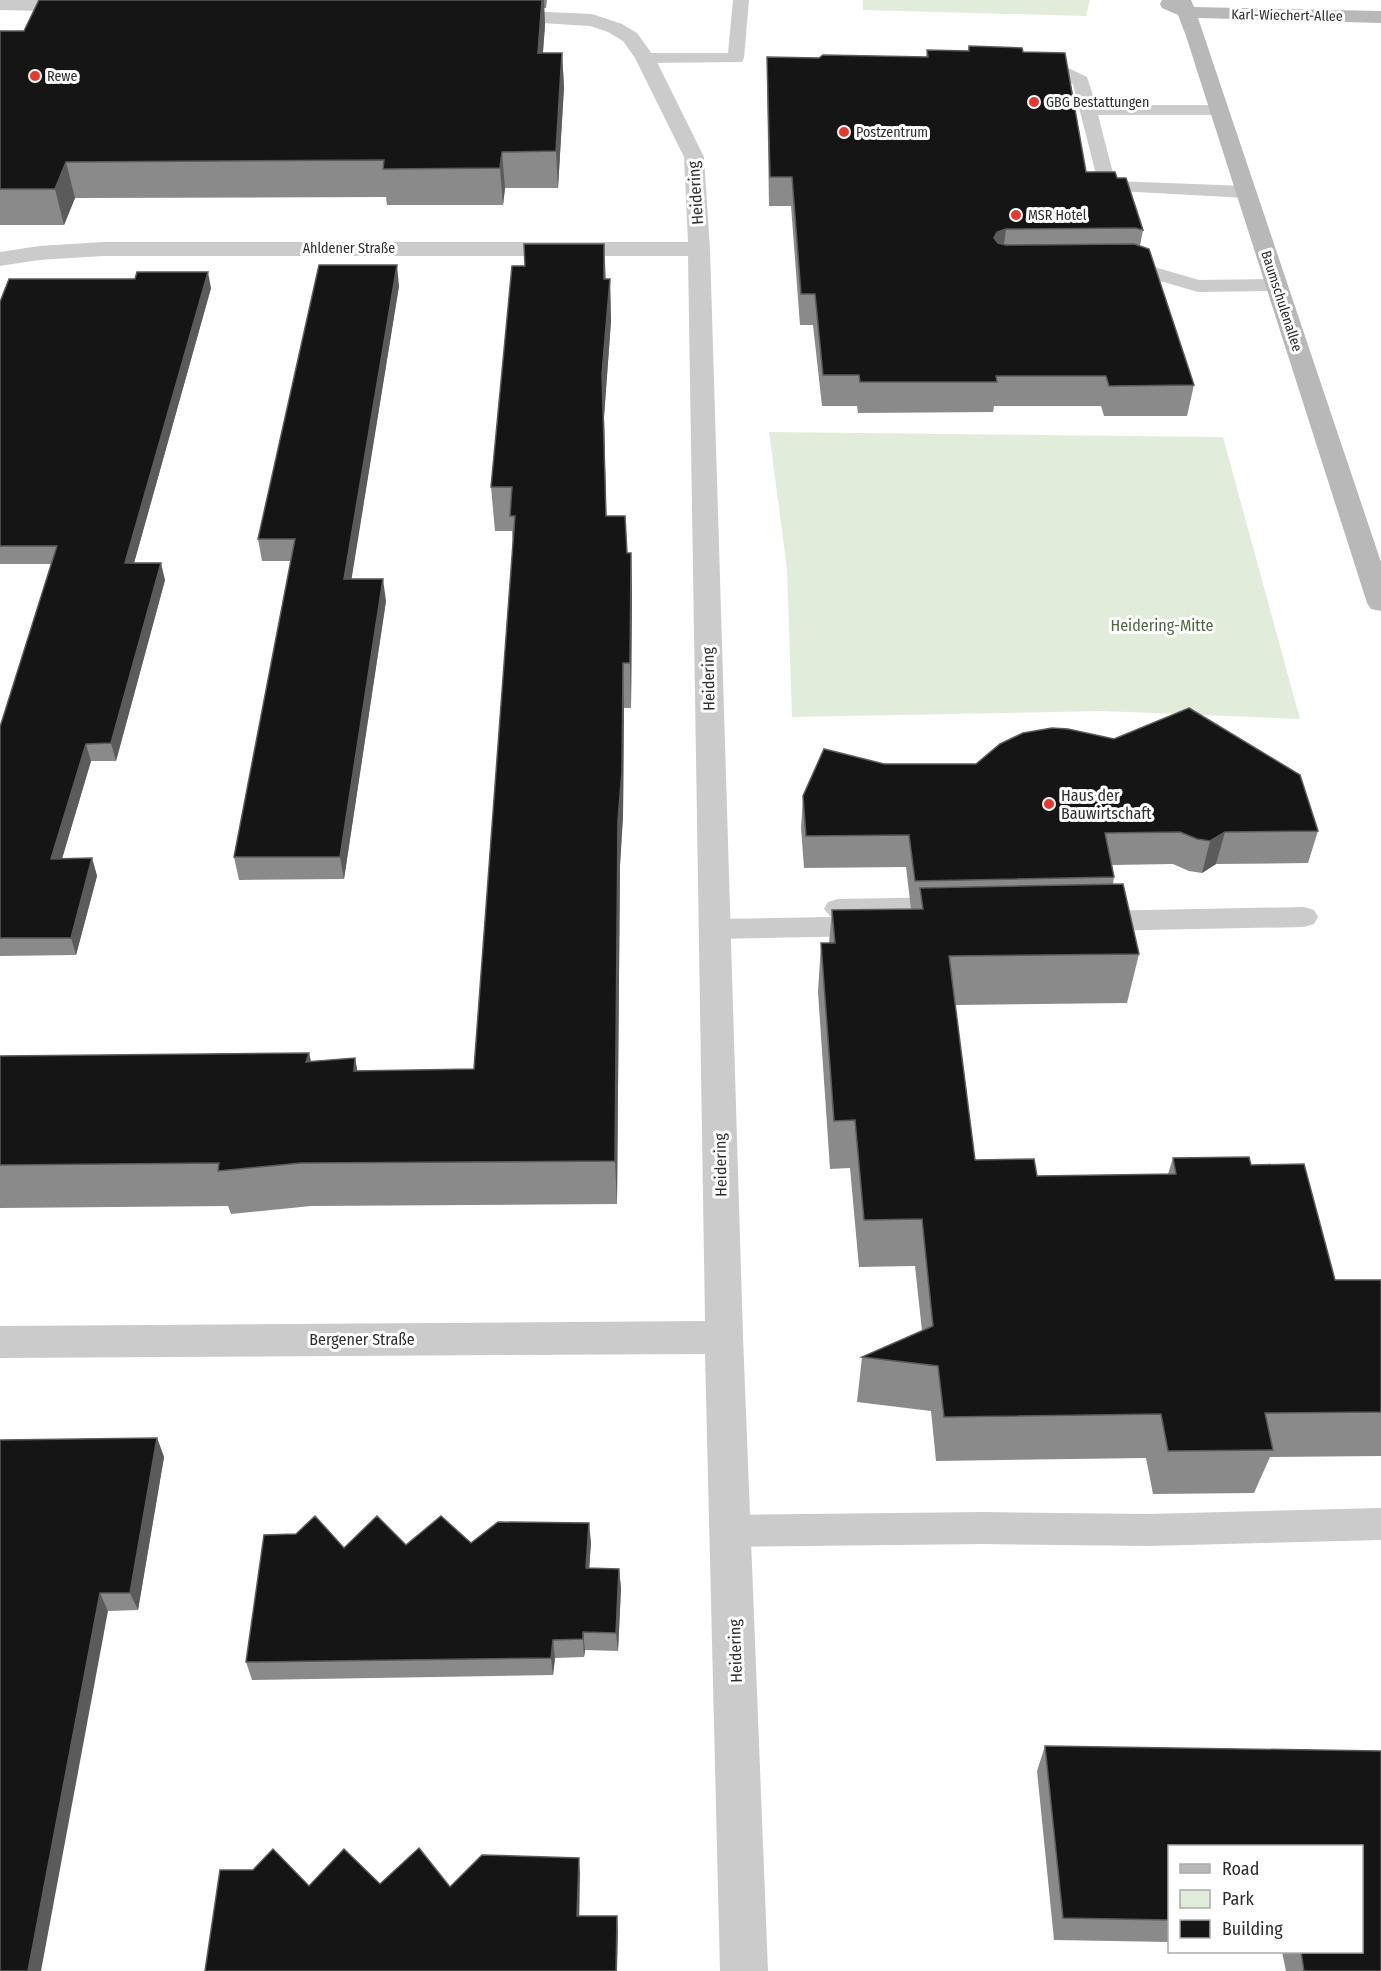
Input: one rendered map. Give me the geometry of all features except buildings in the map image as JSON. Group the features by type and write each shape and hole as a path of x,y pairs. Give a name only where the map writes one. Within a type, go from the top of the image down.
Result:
{"main road":[{"name":"Karl-Wiechert-Allee","path":"1160,0 1188,4 1381,17"},
{"name":"Baumschulenallee","path":"1188,4 1219,110 1381,603"}],"street":[{"path":"0,4 89,4"},
{"name":"Heidering","path":"468,15 592,20 615,28 630,37 645,58 694,157 699,249 724,1337 744,1971"},
{"name":"Ahldener Straße","path":"0,259 39,253 103,249 699,249"},
{"name":"Bergener Straße","path":"0,1342 724,1337"}],"lane":[{"path":"645,58 736,58 741,0"},
{"path":"1018,69 1053,70 1075,75 1081,81 1107,186 1246,192"},
{"path":"1090,110 1219,110"},
{"path":"1106,266 1130,266 1198,286 1277,285"},
{"path":"714,929 777,928 973,915"},
{"path":"1069,922 1304,917"},
{"path":"730,1531 984,1528 1148,1530 1381,1524"}],"green space":[{"path":"863,0 1090,0 1086,16 863,10"},
{"name":"Heidering-Mitte","path":"769,432 1223,437 1300,719 1102,711 792,717 787,569"}],"place":[{"name":"Rewe","path":"35,76"},
{"name":"GBG Bestattungen","path":"1034,102"},
{"name":"Postzentrum","path":"844,132"},
{"name":"MSR Hotel","path":"1016,215"},
{"name":"Haus der Bauwirtschaft","path":"1049,804"}]}
